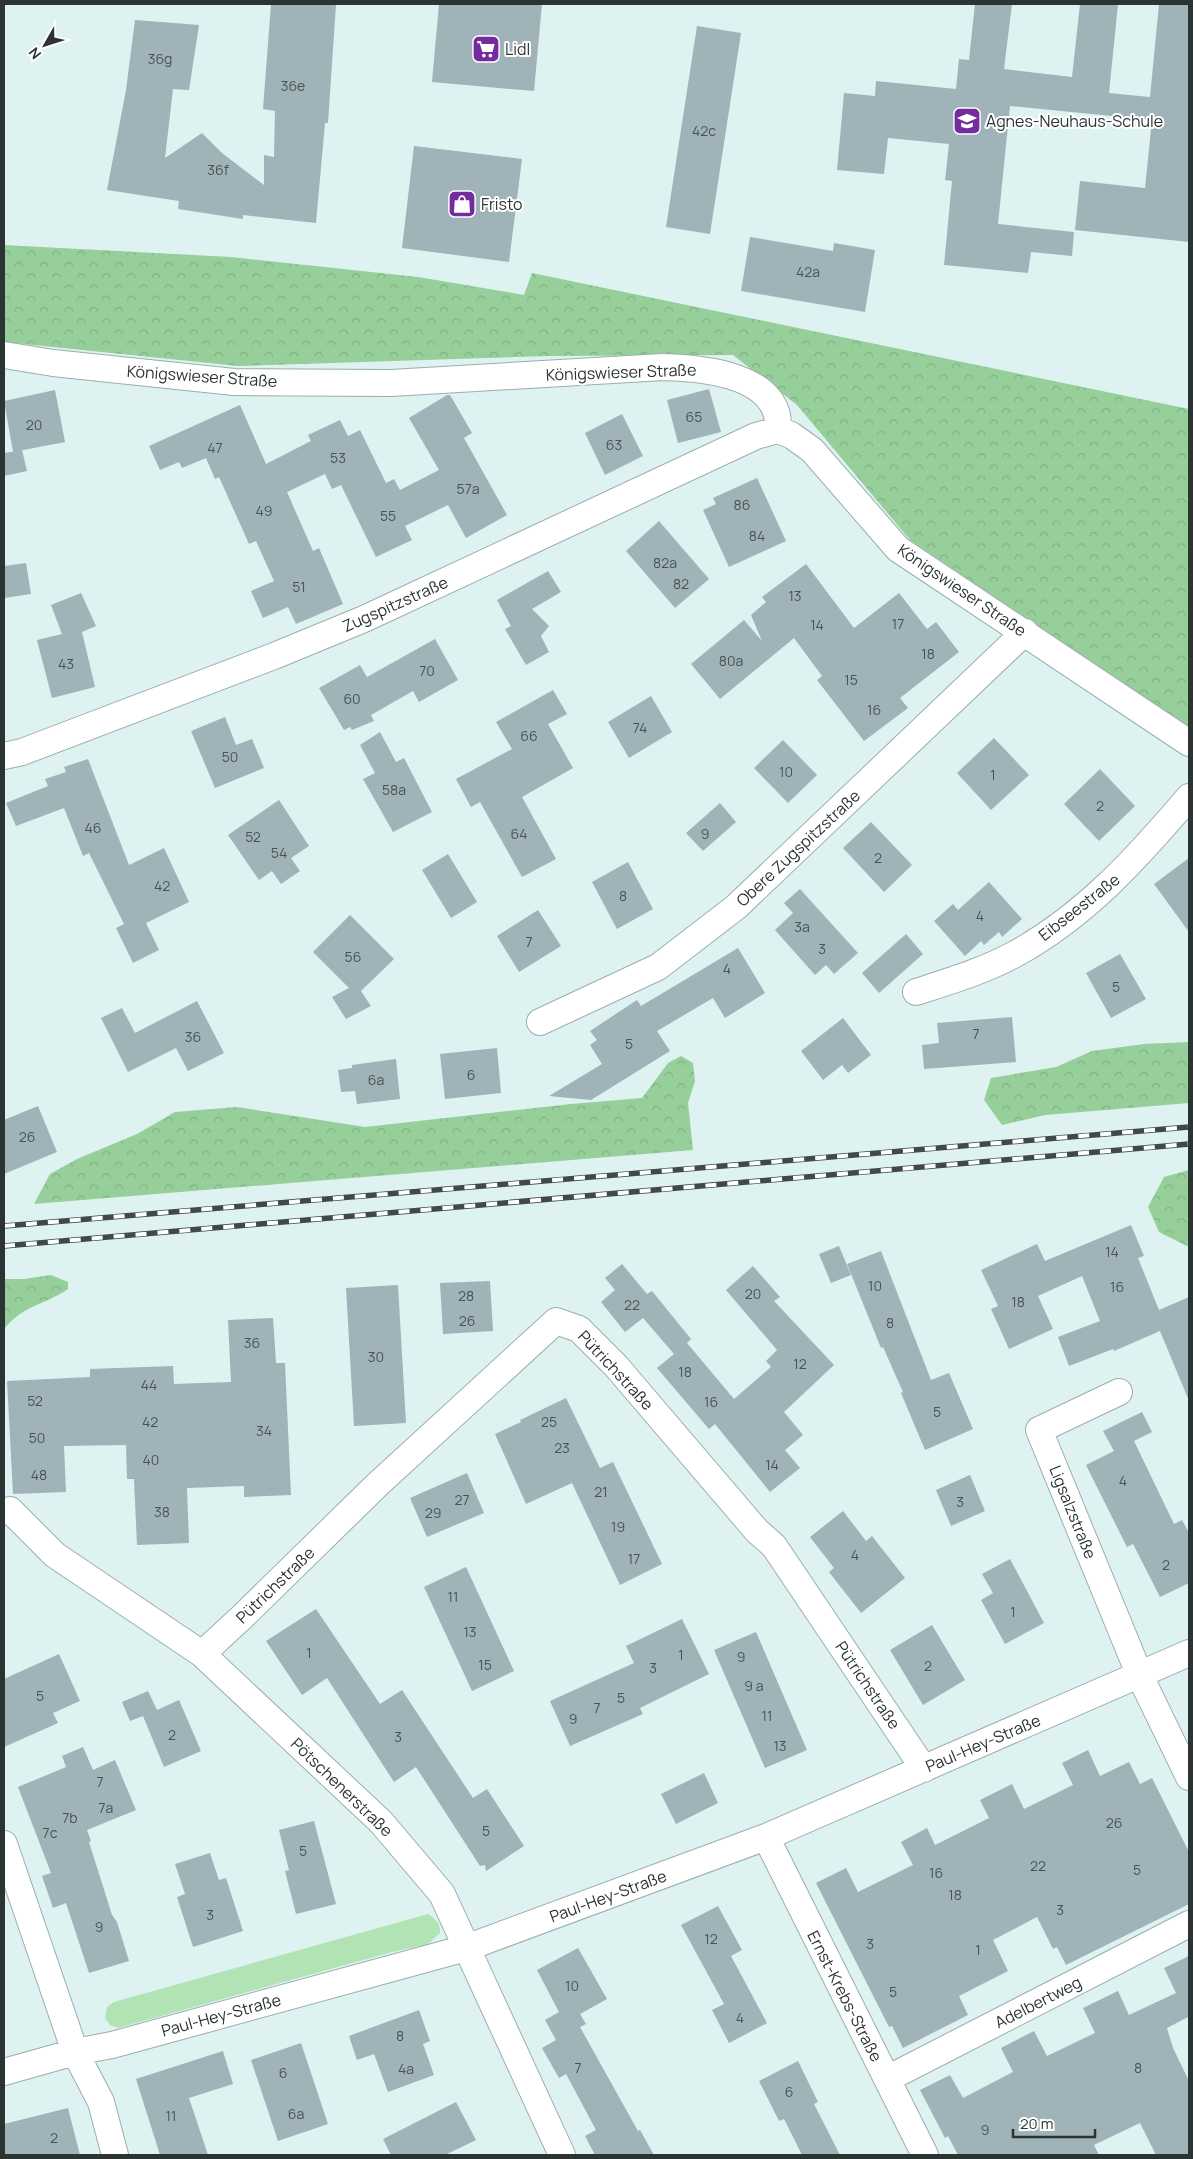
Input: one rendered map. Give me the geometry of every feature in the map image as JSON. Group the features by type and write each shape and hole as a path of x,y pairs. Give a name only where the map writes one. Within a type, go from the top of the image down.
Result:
{"street":[{"name":"Königswieser Straße","path":"4,355 53,363 234,382 391,383 663,367 694,368 722,372 747,383 767,397 777,414 778,430 791,435 812,450 898,549 1189,743"},
{"name":"Zugspitzstraße","path":"4,756 22,752 256,663 364,619 756,436 778,430"},
{"name":"Obere Zugspitzstraße","path":"540,1022 658,967 736,906 1025,632"},
{"name":"Eibseestraße","path":"916,992 980,971 1015,954 1061,926 1119,876 1189,797"},
{"name":"Pütrichstraße","path":"202,1654 378,1484 556,1321 579,1329 616,1366 757,1531 774,1546 924,1769"},
{"name":"Ligsalzstraße","path":"1119,1392 1040,1430 1140,1676"},
{"name":"Pötschenerstraße","path":"10,1510 55,1554 202,1654 381,1822 442,1894 562,2155"},
{"name":"Paul-Hey-Straße","path":"4,2072 76,2052 112,2045 466,1948 766,1838 1189,1653"},
{"path":"1140,1676 1189,1777"},
{"name":"Ernst-Krebs-Straße","path":"766,1838 925,2155"},
{"path":"4,1844 76,2052 102,2102 115,2155"},
{"name":"Adelbertweg","path":"887,2079 1189,1924"}],"green space":[{"path":"4,245 231,257 418,277 524,295 532,273 1189,409 1189,728 910,540 797,405 733,355 547,356 238,366 4,342"},
{"path":"1189,1042 1189,1103 1045,1115 1002,1125 984,1100 991,1078 1056,1067 1092,1051 1144,1044"},
{"path":"681,1056 693,1063 695,1081 688,1103 693,1150 34,1204 50,1174 77,1159 137,1134 175,1112 237,1107 365,1127 642,1098 668,1063"},
{"path":"1189,1170 1189,1247 1159,1232 1148,1207 1164,1177"},
{"path":"51,1275 68,1282 68,1289 19,1315 4,1329 4,1279 24,1279"},
{"path":"428,1914 437,1922 440,1927 440,1933 428,1944 392,1952 118,2028 110,2025 105,2018 107,2007 114,2002"}],"building":[{"path":"271,4 336,4 328,123 325,123 316,223 243,215 243,219 178,209 179,201 107,190 126,90 135,20 199,25 189,90 173,89 165,158 202,133 222,153 264,185 264,155 274,157 275,111 263,109"},
{"name":"Lidl","path":"439,4 542,4 534,91 432,82"},
{"path":"975,4 1012,4 1004,69 1072,77 1080,4 1118,4 1109,93 1150,97 1159,4 1189,4 1189,242 1075,230 1080,181 1145,188 1152,120 1010,106 998,224 1074,232 1072,256 1031,252 1028,273 944,265 952,181 945,180 949,144 888,138 884,174 837,170 844,93 875,96 876,81 956,89 959,59 969,60"},
{"path":"697,26 741,33 710,234 666,227"},
{"name":"Fristo","path":"414,146 522,159 509,262 402,248"},
{"path":"750,237 833,251 834,243 875,250 865,312 741,291"},
{"path":"709,389 721,432 678,443 667,400"},
{"path":"55,390 65,442 13,452 4,401"},
{"path":"450,395 472,433 464,438 507,515 466,538 448,505 405,526 412,540 376,557 341,485 332,489 325,474 287,492 313,551 319,548 343,604 296,624 288,607 263,618 251,591 274,581 256,541 249,544 219,477 215,479 206,458 182,468 179,462 160,470 149,446 240,405 266,464 311,441 308,435 340,420 348,436 360,430 386,483 394,479 400,490 439,470 409,418"},
{"path":"622,414 643,456 605,475 585,433"},
{"path":"22,450 27,471 4,476 4,453"},
{"path":"757,478 786,541 729,567 703,510 716,504 713,498"},
{"path":"659,521 709,579 675,608 626,551"},
{"path":"26,563 31,594 4,598 4,566"},
{"path":"806,564 854,628 899,593 927,629 936,622 959,652 900,698 908,708 864,741 817,680 822,676 794,638 720,699 691,664 744,620 762,641 751,615 766,602 762,597"},
{"path":"548,571 561,592 532,609 549,626 541,636 549,652 526,665 505,629 511,626 497,600"},
{"path":"81,593 96,626 82,632 95,687 52,698 37,640 62,634 51,605"},
{"path":"435,639 458,680 419,702 413,691 371,715 374,721 352,730 350,727 344,730 319,688 360,665 367,677"},
{"path":"553,690 567,714 548,724 573,768 522,797 556,859 522,877 480,802 471,807 456,779 512,749 496,722"},
{"path":"651,696 672,732 629,758 608,722"},
{"path":"225,717 236,745 252,739 264,768 215,788 191,731"},
{"path":"380,732 396,762 404,758 432,812 393,832 363,779 375,773 360,745"},
{"path":"994,738 1029,775 991,810 957,773"},
{"path":"783,740 817,775 788,803 754,768"},
{"path":"88,759 129,865 164,848 189,902 146,923 159,950 133,963 116,928 124,924 89,853 83,856 64,808 16,826 6,803 48,786 45,779 66,772 64,767"},
{"path":"1100,769 1135,806 1099,841 1064,804"},
{"path":"279,800 309,846 291,858 300,871 281,884 272,871 259,880 228,835"},
{"path":"720,803 736,822 703,851 686,833"},
{"path":"871,822 912,865 884,892 843,848"},
{"path":"448,854 477,902 451,918 422,870"},
{"path":"1189,858 1189,932 1154,884"},
{"path":"628,862 653,909 617,929 592,882"},
{"path":"989,882 1022,919 1002,937 999,932 984,945 981,941 965,956 934,921 953,904 958,910"},
{"path":"800,889 858,953 834,974 826,965 815,975 775,930 793,913 784,903"},
{"path":"538,910 561,946 519,972 497,936"},
{"path":"350,915 394,959 361,991 371,1006 346,1019 332,997 349,988 313,952"},
{"path":"906,934 923,954 879,993 862,973"},
{"path":"738,948 765,993 725,1018 713,998 657,1031 670,1051 591,1100 549,1096 602,1064 590,1045 597,1040 590,1031 637,1000 641,1006"},
{"path":"1120,954 1146,999 1111,1018 1086,973"},
{"path":"197,1001 224,1053 188,1071 176,1048 128,1072 101,1018 122,1008 135,1033"},
{"path":"1012,1017 1016,1062 924,1069 922,1045 939,1043 937,1023"},
{"path":"843,1018 871,1055 848,1073 842,1065 823,1080 801,1051"},
{"path":"497,1048 501,1093 445,1099 440,1054"},
{"path":"396,1059 400,1099 357,1104 355,1091 341,1092 338,1070 352,1068 352,1065"},
{"path":"38,1106 57,1152 4,1174 4,1120"},
{"path":"1131,1225 1144,1256 1138,1258 1159,1310 1189,1297 1189,1401 1160,1331 1114,1351 1113,1349 1069,1366 1058,1337 1100,1321 1082,1276 1038,1296 1053,1329 1009,1349 991,1309 998,1306 981,1270 1037,1244 1045,1261"},
{"path":"839,1246 851,1275 831,1283 819,1254"},
{"path":"881,1251 931,1380 949,1373 973,1429 925,1450 901,1393 903,1392 883,1347 881,1348 847,1264"},
{"path":"622,1264 647,1294 652,1291 691,1339 687,1343 734,1399 771,1367 766,1361 777,1350 726,1290 753,1266 780,1297 774,1301 834,1365 784,1412 803,1435 785,1450 800,1468 770,1492 715,1424 709,1429 657,1368 674,1354 643,1318 625,1332 601,1302 615,1290 605,1278"},
{"path":"490,1281 493,1331 443,1334 440,1283"},
{"path":"398,1285 406,1423 354,1426 346,1288"},
{"path":"273,1318 276,1363 285,1363 291,1495 244,1497 244,1486 187,1488 189,1543 137,1545 134,1479 127,1479 126,1445 64,1446 66,1492 13,1494 7,1381 90,1377 90,1369 173,1366 174,1384 231,1382 228,1320"},
{"path":"566,1398 600,1468 613,1462 662,1564 620,1585 572,1483 526,1504 495,1434"},
{"path":"1142,1412 1152,1432 1134,1441 1174,1524 1182,1520 1189,1533 1189,1583 1160,1597 1133,1544 1127,1547 1086,1465 1114,1451 1103,1431"},
{"path":"467,1473 484,1513 427,1537 410,1498"},
{"path":"970,1475 985,1511 951,1526 936,1490"},
{"path":"843,1511 866,1541 872,1536 905,1578 861,1613 829,1572 834,1568 810,1537"},
{"path":"1010,1559 1044,1623 1005,1644 981,1600 993,1593 982,1574"},
{"path":"466,1567 514,1671 472,1691 424,1587"},
{"path":"316,1609 380,1704 402,1690 473,1798 487,1789 524,1846 486,1871 485,1865 480,1866 416,1767 394,1782 327,1678 302,1695 266,1641"},
{"path":"682,1619 709,1674 640,1708 643,1714 570,1746 550,1701 634,1663 626,1646"},
{"path":"932,1625 965,1680 923,1705 890,1650"},
{"path":"756,1632 807,1750 765,1768 714,1650"},
{"path":"59,1654 80,1701 53,1713 58,1723 4,1747 4,1679"},
{"path":"148,1691 157,1710 179,1700 201,1751 164,1767 143,1716 130,1721 122,1702"},
{"path":"83,1747 93,1770 115,1760 136,1810 87,1830 112,1915 117,1922 129,1961 89,1973 66,1903 53,1908 42,1876 51,1873 18,1787 66,1767 62,1756"},
{"path":"1088,1750 1100,1776 1129,1762 1140,1784 1152,1778 1189,1852 1189,1904 1066,1965 1057,1947 1053,1949 1037,1917 993,1940 1008,1971 959,1996 968,2015 903,2048 892,2026 889,2027 816,1883 846,1868 858,1892 913,1865 901,1842 927,1828 935,1845 989,1818 980,1800 1012,1784 1024,1809 1073,1785 1062,1763"},
{"path":"704,1773 718,1803 676,1824 661,1794"},
{"path":"314,1821 336,1904 296,1914 285,1871 289,1870 279,1830"},
{"path":"210,1853 219,1880 226,1878 243,1931 193,1947 177,1897 185,1894 175,1864"},
{"path":"718,1906 742,1950 731,1956 767,2023 729,2043 712,2010 724,2004 681,1925"},
{"path":"578,1948 607,1999 580,2014 586,2024 580,2027 638,2131 640,2130 654,2155 595,2155 585,2136 596,2130 566,2074 559,2078 542,2048 556,2040 545,2020 559,2012 537,1970"},
{"path":"1189,1956 1189,2020 1188,2017 1167,2028 1173,2048 1189,2081 1189,2155 1156,2155 1140,2123 1094,2145 1099,2155 958,2155 948,2136 945,2138 920,2090 950,2075 963,2098 1013,2072 1001,2048 1034,2031 1047,2056 1095,2033 1083,2008 1118,1991 1129,2015 1176,1993 1164,1968"},
{"path":"419,2010 430,2041 423,2044 434,2075 388,2092 374,2054 357,2060 349,2036"},
{"path":"301,2043 328,2124 278,2141 251,2060"},
{"path":"223,2051 233,2084 189,2098 208,2155 160,2155 136,2079"},
{"path":"798,2061 818,2102 814,2104 840,2155 802,2155 784,2119 779,2121 759,2081"},
{"path":"456,2102 476,2140 445,2155 391,2155 383,2139"},
{"path":"68,2108 80,2155 4,2155 4,2124"}],"railway":[{"path":"4,1226 1189,1127"},
{"path":"4,1246 1189,1144"}],"place":[{"name":"Lidl","path":"486,49"},
{"name":"Agnes-Neuhaus-Schule","path":"967,121"},
{"name":"Fristo","path":"462,204"}]}
